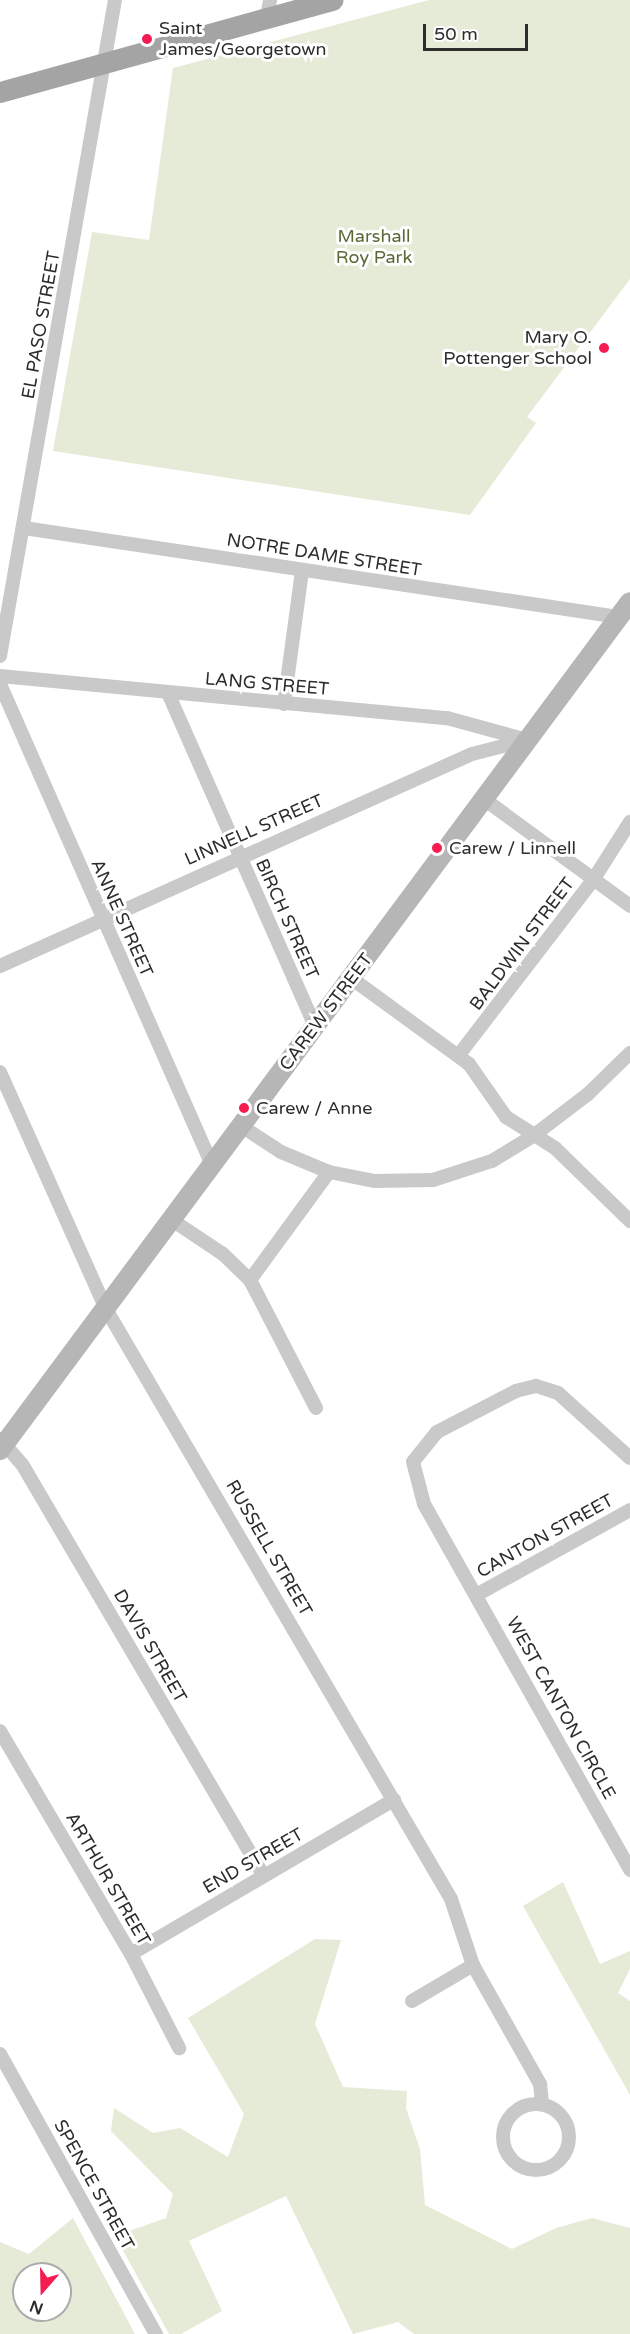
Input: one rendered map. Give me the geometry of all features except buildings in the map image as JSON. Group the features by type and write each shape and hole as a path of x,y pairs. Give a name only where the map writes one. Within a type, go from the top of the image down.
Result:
{"main road":[{"path":"0,92 105,64 269,8 332,0"}],"street":[{"name":"EL PASO STREET","path":"0,656 115,0"},
{"name":"NOTRE DAME STREET","path":"24,528 302,570 624,610"},
{"path":"284,704 302,570"},
{"name":"CAREW STREET","path":"1,1445 106,1309 624,610"},
{"name":"LANG STREET","path":"0,676 447,718 527,740"},
{"name":"ANNE STREET","path":"0,684 212,1165"},
{"name":"BIRCH STREET","path":"168,693 315,1027"},
{"name":"LINNELL STREET","path":"0,966 102,917 472,754 527,740"},
{"path":"484,799 630,906"},
{"name":"BALDWIN STREET","path":"458,1056 593,880 630,822"},
{"path":"351,978 479,1072 506,1117 555,1148 630,1221"},
{"path":"241,1126 281,1152 329,1172 375,1181 433,1180 492,1161 533,1136 588,1094 630,1053"},
{"name":"RUSSELL STREET","path":"0,1072 106,1309 451,1899 473,1965 540,2084 542,2104"},
{"path":"250,1280 329,1172"},
{"path":"172,1220 223,1254 250,1280 316,1408"},
{"name":"WEST CANTON CIRCLE","path":"630,1458 593,1422 542,1387 516,1391 437,1432 412,1462 414,1477 424,1504 478,1594 630,1870"},
{"name":"DAVIS STREET","path":"1,1445 22,1464 263,1875"},
{"name":"CANTON STREET","path":"478,1594 630,1510"},
{"name":"ARTHUR STREET","path":"0,1731 131,1954 179,2048"},
{"name":"END STREET","path":"131,1954 394,1800"},
{"path":"412,2001 473,1965"},
{"name":"SPENCE STREET","path":"0,2054 156,2334"},
{"path":"542,2104 562,2116 568,2146 557,2163 527,2169 508,2155 503,2133 513,2113 542,2104"}],"green space":[{"name":"Marshall Roy Park","path":"429,0 630,0 630,279 527,417 536,423 470,515 53,451 92,232 149,240 173,68"},
{"path":"563,1882 600,1964 630,1951 630,1969 618,1993 630,2001 630,2095 523,1906"},
{"path":"315,1939 341,1940 315,2024 343,2087 407,2091 406,2108 420,2149 425,2205 512,2249 556,2228 592,2218 630,2228 630,2334 414,2334 398,2322 353,2334 286,2196 189,2241 222,2311 181,2334 169,2334 115,2236 166,2218 173,2194 111,2131 114,2108 153,2133 180,2128 228,2157 244,2114 188,2018"},
{"path":"73,2218 135,2334 0,2334 0,2242 29,2254"}],"place":[{"name":"Saint James/Georgetown","path":"147,39"},
{"name":"Mary O. Pottenger School","path":"604,348"},
{"name":"Carew / Linnell","path":"437,848"},
{"name":"Carew / Anne","path":"244,1108"}]}
